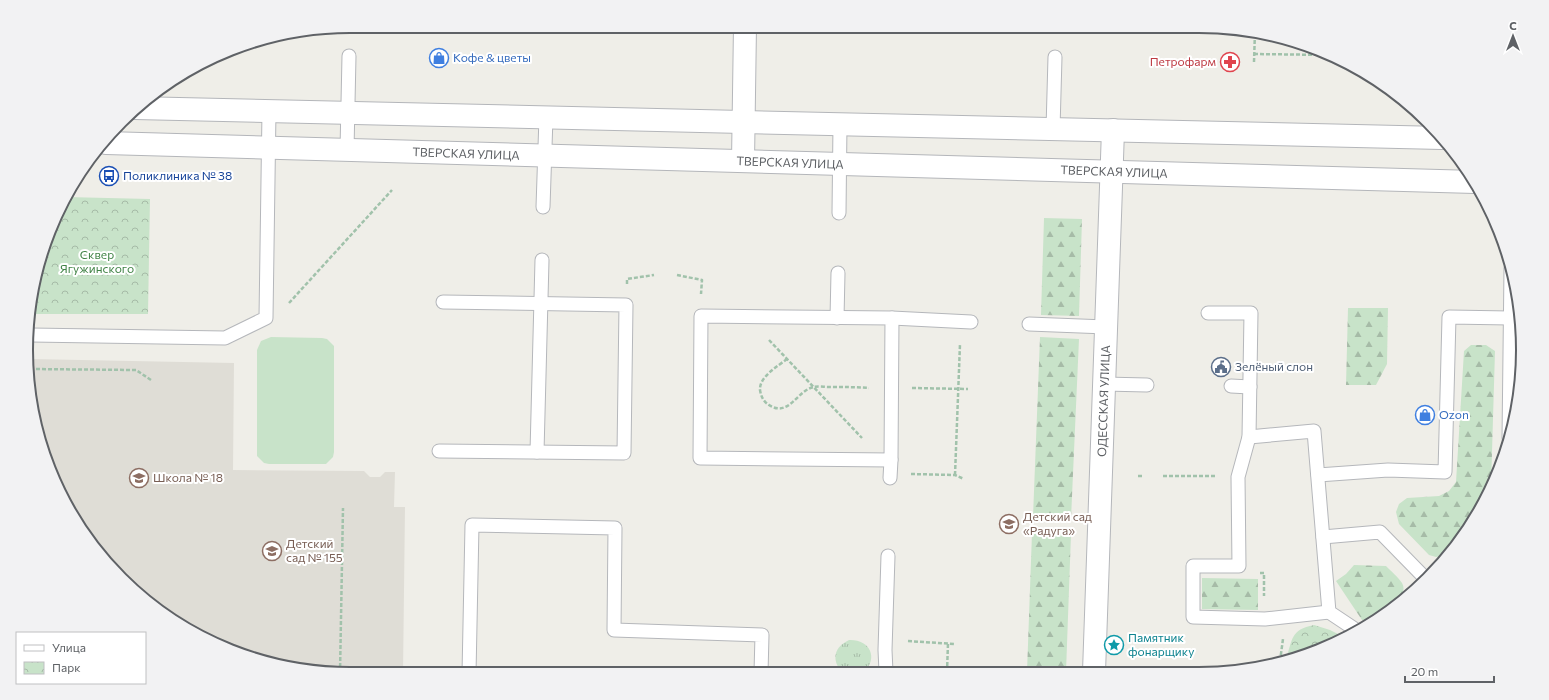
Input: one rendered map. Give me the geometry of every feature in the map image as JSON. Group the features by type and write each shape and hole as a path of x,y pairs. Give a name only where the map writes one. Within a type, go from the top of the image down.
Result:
{"street":[{"path":"743,161 745,33"},
{"path":"146,108 1434,138"},
{"name":"ОДЕССКАЯ УЛИЦА","path":"1094,667 1113,130"},
{"name":"ТВЕРСКАЯ УЛИЦА","path":"110,143 1468,182"}],"lane":[{"path":"347,150 349,56"},
{"path":"1053,129 1055,57"},
{"path":"34,335 225,338 266,318 269,111"},
{"path":"543,207 546,117"},
{"path":"839,213 840,124"},
{"path":"537,452 542,260"},
{"path":"837,318 838,273"},
{"path":"1509,415 1511,292"},
{"path":"439,451 624,453 626,305 443,302"},
{"path":"1208,312 1251,313 1249,437 1238,477 1239,566 1193,566 1193,617 1265,619 1329,612 1352,628"},
{"path":"890,460 700,458 701,316 892,318 966,322"},
{"path":"890,476 892,318"},
{"path":"1318,475 1388,470 1445,472 1449,318 1510,318"},
{"path":"1029,324 1106,327"},
{"path":"1104,384 1147,385"},
{"path":"1231,386 1250,387"},
{"path":"1249,437 1314,432 1329,612"},
{"path":"469,667 472,525 615,528 614,630 762,635 761,667"},
{"path":"1322,537 1380,532 1422,575"},
{"path":"886,667 885,640 888,556"}],"path":[{"path":"1254,62 1255,38"},
{"path":"1254,54 1314,55"},
{"path":"266,318 284,309 392,190"},
{"path":"677,275 702,280 701,316"},
{"path":"748,317 864,440 890,460"},
{"path":"955,475 966,322"},
{"path":"787,359 762,379 760,388 761,396 766,403 773,408 782,409 790,405 804,391 813,387"},
{"path":"34,369 136,370 151,380"},
{"path":"890,476 955,475 964,479"},
{"path":"1138,476 1144,476"},
{"path":"1163,476 1238,477"},
{"path":"340,667 343,508"},
{"path":"1239,566 1252,574 1264,573 1265,619"},
{"path":"885,640 955,644"},
{"path":"947,667 948,643"}],"shaded area":[{"name":"Детский сад № 155","path":"33,359 234,363 233,470 364,471 370,477 380,477 385,472 395,472 394,507 405,507 403,667 350,667 309,664 268,656 229,643 191,625 174,614 141,588 112,559 86,526 66,490 50,452 39,412"}],"green space":[{"name":"Сквер Ягужинского","path":"72,197 150,199 148,314 36,314 39,288 50,248"},
{"path":"1044,218 1082,219 1079,316 1041,315"},
{"path":"1348,308 1388,308 1387,364 1376,385 1346,385"},
{"path":"271,337 322,338 327,339 334,346 334,452 333,457 326,464 269,464 264,463 257,456 257,350 261,341"},
{"path":"1040,337 1079,339 1071,519 1033,517"},
{"path":"1471,345 1486,345 1495,351 1491,472 1474,508 1463,526 1439,556 1436,557 1429,555 1399,524 1396,512 1399,504 1407,498 1439,496 1449,491 1456,482 1464,351"},
{"path":"1032,533 1071,534 1066,667 1027,667"},
{"path":"1354,565 1386,566 1402,583 1404,588 1403,592 1364,621 1336,581 1346,574"},
{"path":"1202,578 1258,579 1258,610 1202,609"},
{"path":"1314,625 1338,634 1320,643 1288,654 1296,633 1306,627"},
{"path":"849,640 856,640 862,642 870,650 871,661 867,667 839,667 835,658 837,650"}],"place":[{"name":"Кофе & цветы","path":"439,58"},
{"name":"Петрофарм","path":"1230,62"},
{"name":"Поликлиника № 38","path":"109,176"},
{"name":"Зелёный слон","path":"1221,367"},
{"name":"Ozon","path":"1425,415"},
{"name":"Школа № 18","path":"139,478"},
{"name":"Детский сад «Радуга»","path":"1009,524"},
{"name":"Детский сад № 155","path":"272,551"},
{"name":"Памятник фонарщику","path":"1114,645"}]}
